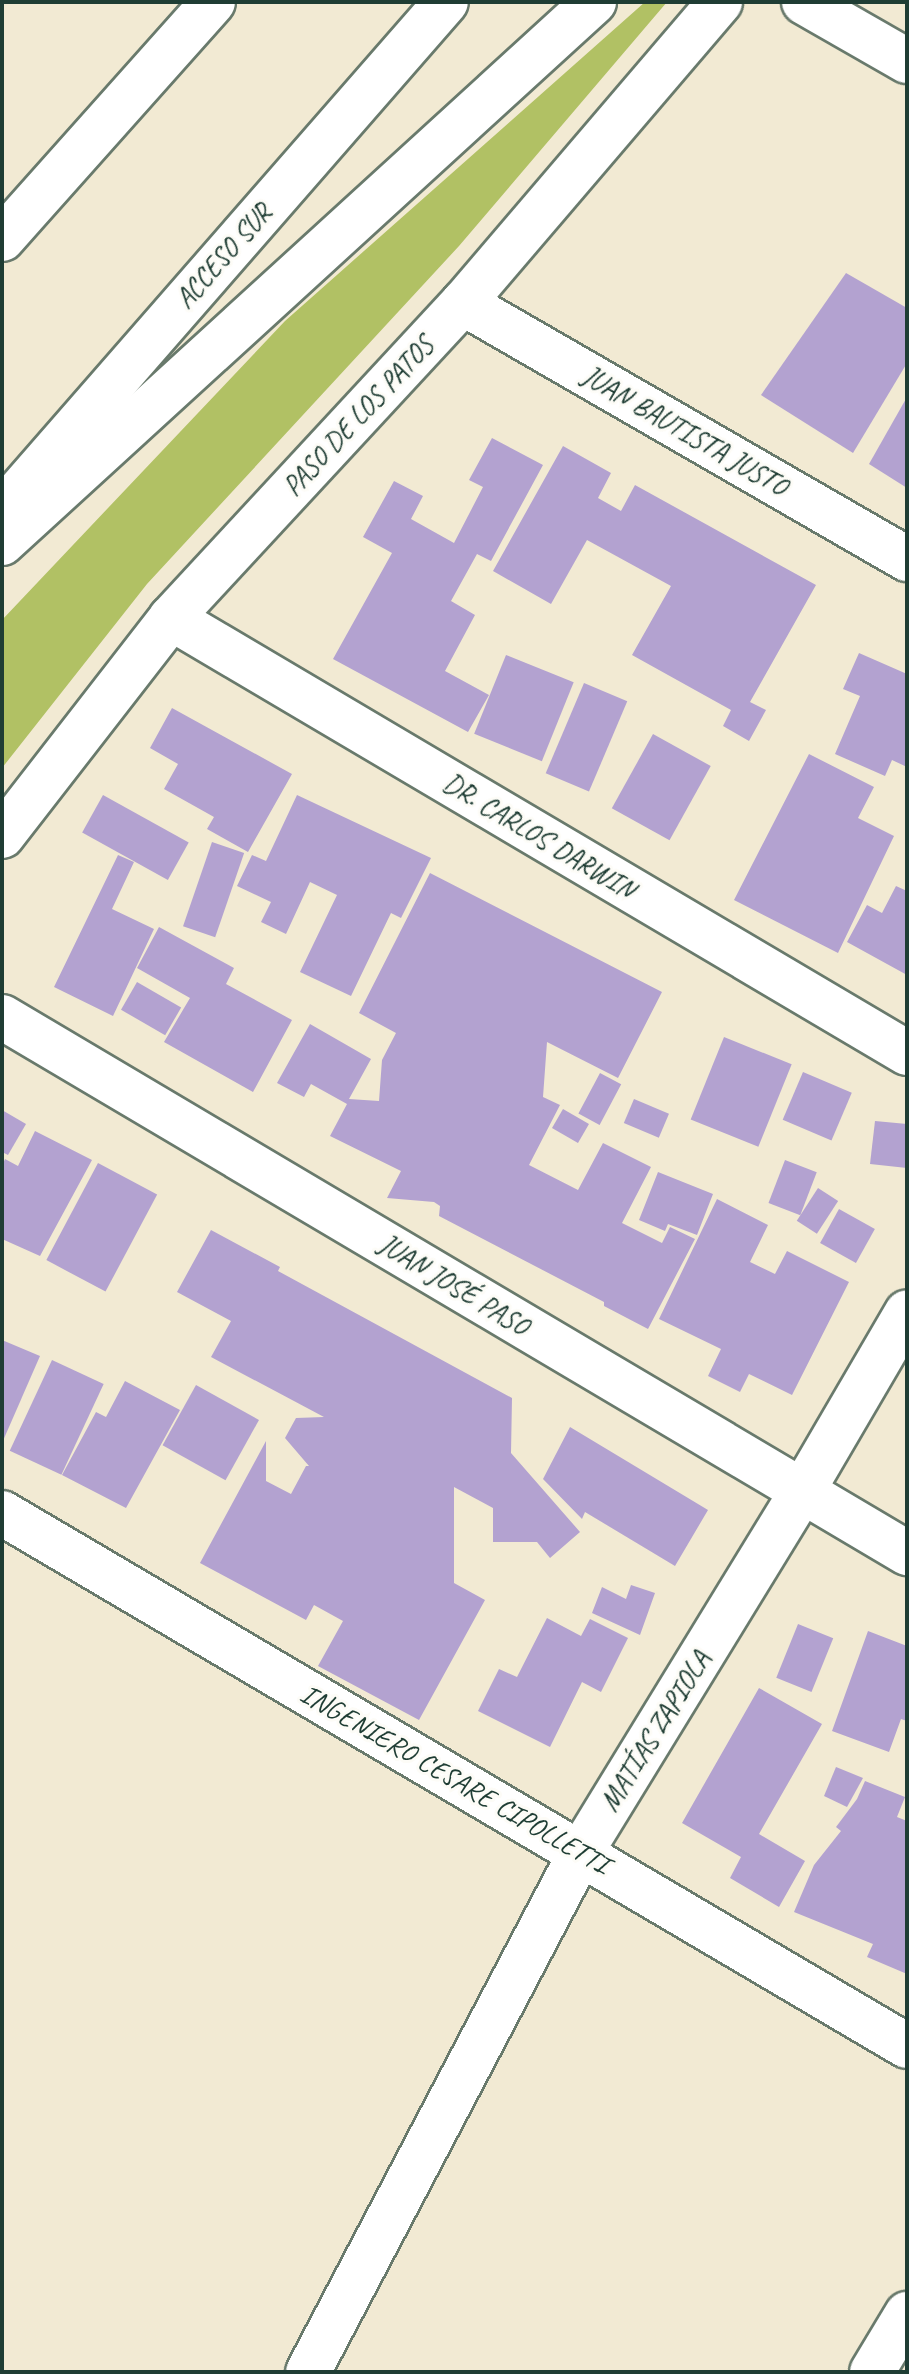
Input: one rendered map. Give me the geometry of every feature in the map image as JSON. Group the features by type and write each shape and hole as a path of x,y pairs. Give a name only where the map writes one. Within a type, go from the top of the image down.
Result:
{"main road":[{"path":"2,239 213,2"},
{"name":"ACCESO SUR","path":"2,511 446,2"},
{"path":"2,543 594,2"},
{"name":"PASO DE LOS PATOS","path":"2,836 171,618 463,303 720,2"},
{"path":"804,2 907,61"},
{"name":"JUAN BAUTISTA JUSTO","path":"463,303 907,559"},
{"name":"DR. CARLOS DARWIN","path":"171,618 907,1053"},
{"name":"JUAN JOSÉ PASO","path":"2,1017 907,1553"},
{"name":"MATÍAS ZAPIOLA","path":"308,2372 581,1852 802,1492 907,1312"},
{"name":"INGENIERO CESARE CIPOLLETTI","path":"2,1513 907,2046"},
{"path":"872,2372 907,2314"}],"green space":[{"path":"645,2 667,2 459,246 147,584 2,768 2,620 285,321"}],"building":[{"path":"846,273 907,308 907,363 853,453 761,395"},
{"path":"907,397 907,488 869,464"},
{"path":"492,438 543,465 491,561 477,554 451,601 475,615 445,671 489,695 468,732 333,659 392,553 363,537 394,481 423,496 411,519 454,543 483,487 469,480"},
{"path":"563,446 611,473 598,498 621,511 635,485 816,585 750,702 766,710 749,741 723,726 731,710 632,655 671,586 587,540 551,604 493,571"},
{"path":"859,653 907,674 907,767 892,760 885,776 835,754 860,696 843,689"},
{"path":"506,655 574,682 542,761 474,734"},
{"path":"584,683 627,701 589,792 546,773"},
{"path":"172,708 292,774 248,852 207,829 214,817 164,789 178,764 150,748"},
{"path":"653,734 711,766 670,840 612,808"},
{"path":"809,754 874,787 858,818 894,836 838,953 734,900"},
{"path":"103,795 189,843 168,880 82,833"},
{"path":"297,795 431,858 401,918 391,913 351,996 300,972 337,895 310,882 286,934 261,922 271,902 237,886 252,855 266,861"},
{"path":"212,842 244,853 215,937 183,926"},
{"path":"118,855 134,862 112,909 154,929 113,1016 54,987"},
{"path":"430,873 662,992 618,1078 547,1042 543,1097 560,1105 529,1165 578,1190 603,1143 651,1167 622,1223 662,1243 670,1227 695,1239 648,1329 604,1306 604,1302 439,1216 440,1206 434,1202 387,1198 401,1171 330,1136 347,1104 311,1084 304,1097 277,1083 310,1024 371,1059 349,1099 379,1101 382,1060 396,1033 359,1013"},
{"path":"896,886 907,891 907,975 847,942 867,905 882,913"},
{"path":"159,927 234,968 226,984 292,1020 253,1092 164,1042 190,998 137,968"},
{"path":"137,982 181,1008 165,1035 121,1010"},
{"path":"724,1037 792,1064 758,1147 691,1120"},
{"path":"803,1072 852,1093 831,1141 783,1120"},
{"path":"600,1073 621,1084 600,1125 578,1114"},
{"path":"634,1099 669,1114 659,1138 624,1123"},
{"path":"563,1109 589,1124 578,1143 552,1128"},
{"path":"2,1110 26,1124 8,1155 2,1152"},
{"path":"875,1121 907,1124 907,1168 870,1164"},
{"path":"35,1131 92,1160 40,1256 2,1239 2,1166 5,1159 18,1166"},
{"path":"785,1160 817,1172 800,1215 769,1203"},
{"path":"98,1163 157,1194 106,1292 46,1260"},
{"path":"658,1172 713,1194 697,1235 668,1224 665,1231 639,1220"},
{"path":"818,1188 838,1201 817,1234 797,1221"},
{"path":"717,1199 768,1225 750,1262 775,1274 787,1251 849,1282 792,1395 749,1374 740,1392 708,1376 721,1349 659,1319"},
{"path":"839,1209 875,1229 856,1263 820,1243"},
{"path":"211,1230 280,1267 278,1271 512,1398 511,1453 580,1532 550,1558 537,1542 493,1542 493,1508 454,1487 454,1583 485,1600 419,1720 318,1666 343,1621 314,1605 306,1620 200,1563 266,1441 266,1481 291,1494 306,1466 309,1466 285,1438 296,1418 324,1417 211,1357 231,1321 177,1292"},
{"path":"2,1340 40,1356 2,1443"},
{"path":"52,1360 104,1384 61,1475 10,1451"},
{"path":"125,1381 180,1410 126,1508 62,1475 96,1412 106,1417"},
{"path":"196,1385 259,1420 226,1480 163,1445"},
{"path":"570,1427 708,1510 675,1566 585,1512 582,1519 543,1479"},
{"path":"631,1585 655,1593 640,1635 592,1613 602,1587 626,1599"},
{"path":"547,1618 581,1636 590,1619 628,1638 601,1692 582,1682 550,1747 478,1711 499,1669 517,1677"},
{"path":"798,1624 833,1638 812,1692 776,1678"},
{"path":"868,1631 907,1646 907,1721 901,1719 889,1752 832,1731"},
{"path":"759,1688 822,1724 759,1834 805,1861 779,1907 730,1878 741,1857 682,1823"},
{"path":"836,1767 863,1778 847,1807 824,1796"},
{"path":"865,1781 905,1797 897,1817 907,1821 907,1974 867,1957 873,1944 794,1912 814,1865 841,1831 836,1827 857,1799"}]}
